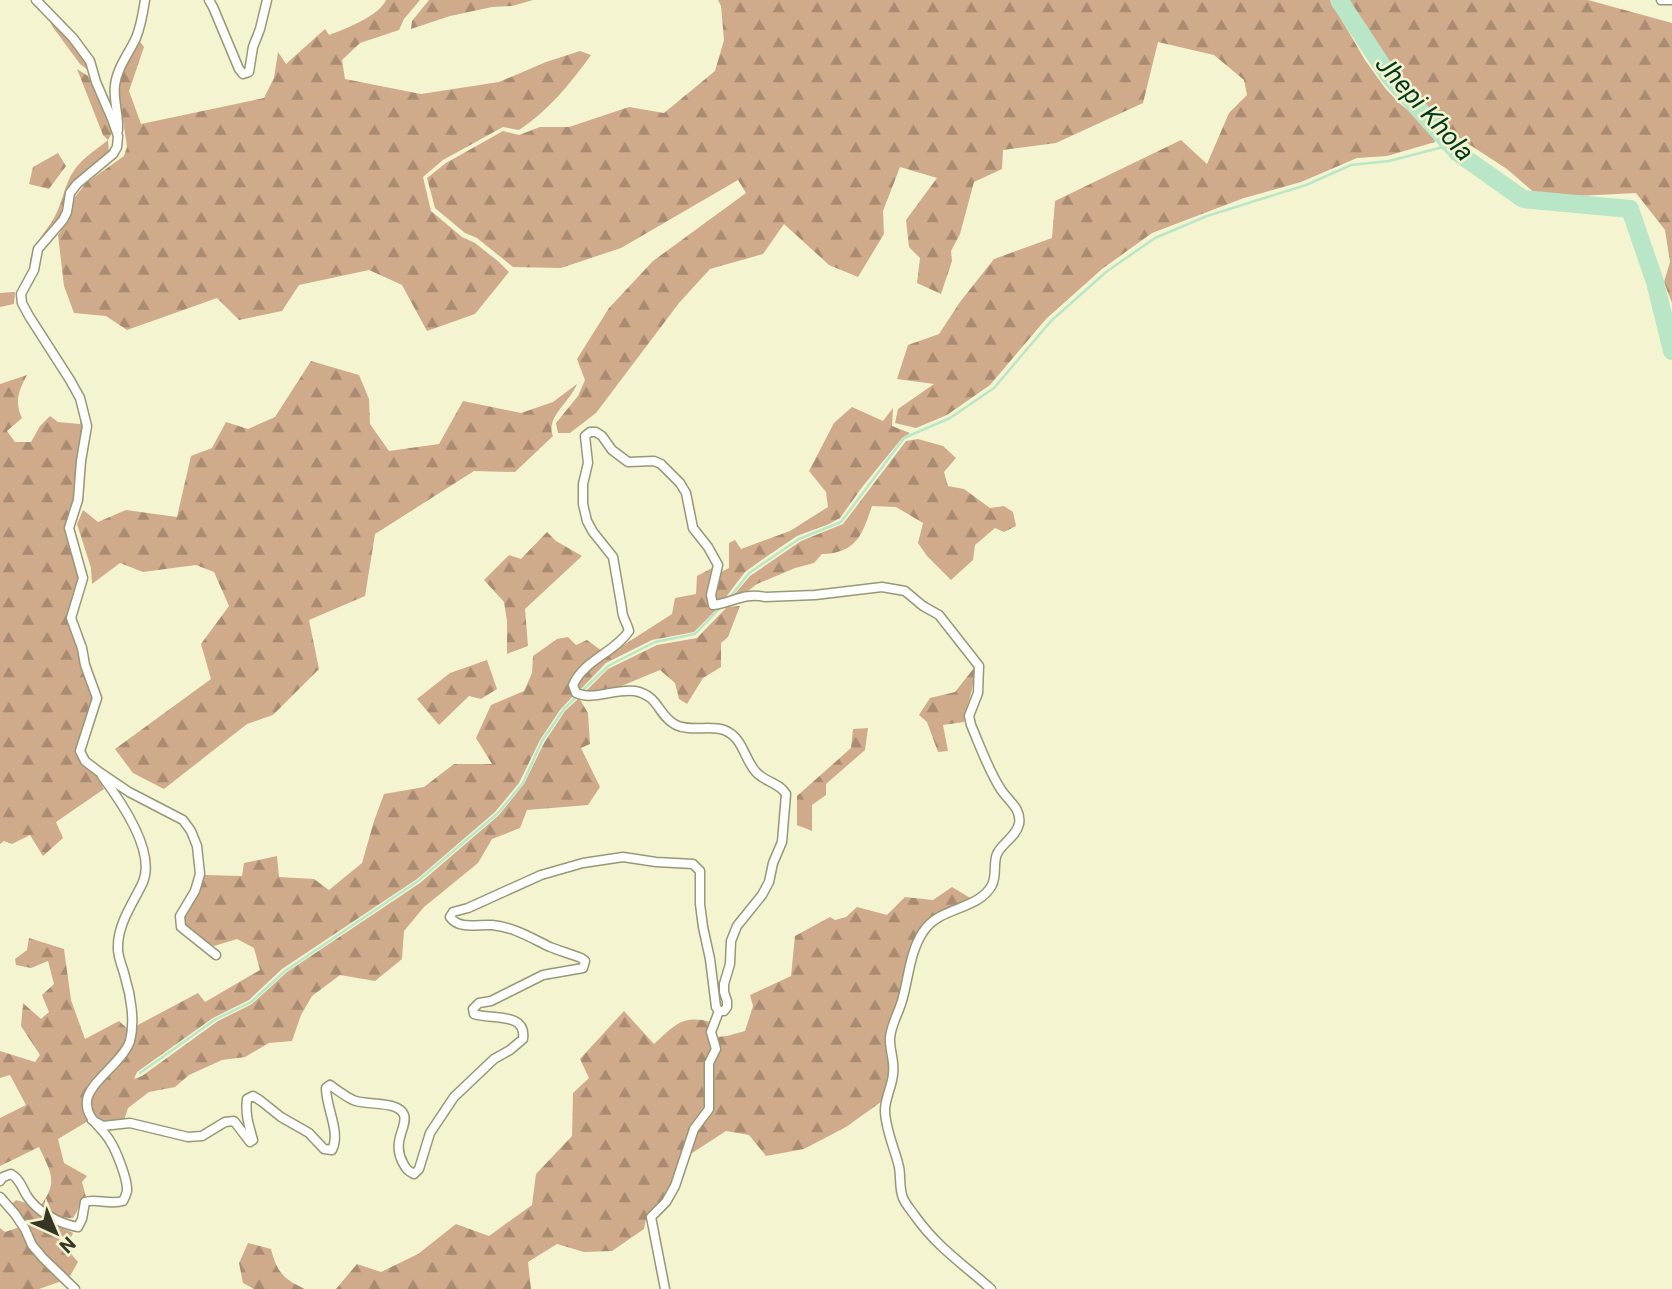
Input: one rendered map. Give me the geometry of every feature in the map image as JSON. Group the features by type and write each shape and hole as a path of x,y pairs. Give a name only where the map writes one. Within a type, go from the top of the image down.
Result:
{"street":[{"path":"36,0 73,38 90,61 118,136"},
{"path":"145,0 136,38 123,60 115,85 119,117 117,146 113,154 70,193 63,220 38,249 34,270 22,294 22,303 71,380 80,398 87,426 80,461 78,500 69,528 83,578 71,618 97,698 80,751 85,761 98,771 129,792 183,820 191,831 197,846 200,874 195,891 180,916 181,926 216,955"},
{"path":"209,0 243,74 249,72 253,47 267,0"},
{"path":"1661,0 1672,0"},
{"path":"719,1011 724,1011 727,1007 724,984 730,964 734,932 769,882 782,842 786,794 784,790 760,776 750,764 741,744 722,729 678,726 669,720 652,698 635,691 583,696 576,693 573,685 577,677 588,665 617,645 629,631 622,616 613,557 593,532 583,504 587,463 585,440 590,432 602,436 612,450 628,462 646,460 661,464 680,483 686,493 694,528 718,565 711,595 713,605 757,595 815,595 882,587 905,591 939,615 979,666 978,693 969,716 971,726 1000,789 1016,806 1019,825 997,854 995,875 985,894 943,914 923,930 911,959 904,994 890,1039 894,1060 893,1076 885,1115 899,1167 903,1199 927,1233 991,1289"},
{"path":"0,1181 11,1174 16,1177 29,1200 40,1209 66,1225 78,1227 85,1202 90,1200 115,1204 123,1201 127,1190 110,1140 92,1120 86,1107 87,1096 129,1042 132,1028 130,996 118,946 121,929 146,870 145,857 136,831 98,771"},
{"path":"92,1120 103,1126 130,1123 188,1137 202,1136 225,1122 234,1121 250,1142 253,1140 246,1108 247,1099 253,1096 281,1118 309,1133 324,1149 332,1150 334,1133 326,1097 326,1088 330,1085 354,1100 396,1107 403,1113 405,1119 398,1147 401,1160 408,1171 414,1174 419,1169 430,1133 454,1097 494,1059 523,1039 524,1033 515,1022 506,1017 474,1014 473,1009 479,1003 491,1001 543,975 583,968 585,961 510,928 461,925 450,917 453,912 468,908 541,875 583,863 624,857 693,864 698,867 703,927 716,1007 719,1011"},
{"path":"665,1289 651,1217 666,1202 675,1186 694,1129 709,1109 709,1063 716,1049 711,1032 719,1011"},
{"path":"0,1197 15,1214 32,1245 75,1289"}],"green space":[{"path":"386,0 420,0 404,19 399,30 360,43 342,60 345,79 421,94 499,82 580,51 591,55 558,96 519,130 503,127 443,160 423,177 431,211 509,272 475,314 427,331 402,285 369,270 299,285 282,311 239,320 217,298 127,330 106,316 74,313 64,286 58,235 69,219 75,197 86,183 124,156 127,147 118,86 126,62 139,40 144,47 129,91 141,124 264,98 274,78 278,52 286,64 325,29 329,35 352,26 369,17"},
{"path":"429,0 533,0 450,16 411,29 412,21"},
{"path":"718,0 1330,0 1365,60 1385,88 1431,129 1435,142 1387,156 1357,158 1301,182 1244,198 1152,233 1102,269 1046,319 990,385 947,415 916,428 895,423 898,409 934,384 897,379 908,345 939,334 994,259 1052,238 1055,201 1181,140 1207,164 1229,113 1247,95 1244,80 1214,55 1158,42 1143,103 1056,143 1003,150 1002,169 974,182 960,234 951,251 952,261 941,294 917,283 920,258 909,247 906,220 937,178 900,167 883,211 884,234 858,277 829,265 784,224 763,254 710,269 679,303 596,413 570,433 558,433 556,423 578,396 585,380 577,359 609,308 653,261 746,193 738,180 621,248 561,268 513,267 435,208 427,178 446,163 503,131 519,135 540,127 569,127 629,107 664,113 715,71 724,40"},
{"path":"1346,0 1588,0 1672,23 1672,303 1664,282 1670,262 1665,230 1636,193 1537,195 1507,169 1436,123 1390,69 1366,25"},
{"path":"53,21 84,55 88,70 80,64 52,26"},
{"path":"77,69 88,76 112,133 108,140 103,135"},
{"path":"108,140 109,152 74,185 59,222 36,249 31,271 33,250 54,218 71,175 82,161"},
{"path":"58,153 66,166 49,189 29,184 33,167"},
{"path":"15,292 14,304 0,307 0,293"},
{"path":"311,361 359,375 369,399 370,424 389,451 439,444 463,401 521,413 553,402 577,384 555,416 551,429 553,436 515,472 474,471 375,534 365,596 309,620 319,669 273,715 247,724 164,789 133,773 115,749 211,679 201,644 229,606 214,572 196,565 143,572 120,563 92,584 91,568 77,524 83,510 98,522 126,510 177,517 191,456 212,448 226,422 248,429 275,417"},
{"path":"27,375 18,396 22,418 7,431 15,442 31,442 40,426 50,416 58,422 80,424 83,414 84,429 75,501 70,514 80,579 70,620 95,698 76,754 83,764 95,772 104,789 56,822 63,838 43,856 30,835 12,844 4,841 0,844 0,384"},
{"path":"852,407 883,421 893,408 892,426 910,433 902,438 840,518 797,536 745,572 723,601 714,603 719,573 729,568 729,543 735,540 741,549 790,531 828,507 826,492 809,471 834,423"},
{"path":"918,439 943,446 956,458 944,472 948,486 964,489 990,508 1004,506 1013,512 1016,526 1004,532 995,528 975,545 973,560 951,580 918,543 923,523 896,507 872,506 861,534 851,546 834,553 822,554 814,563 795,568 757,584 744,594 733,596 750,576 801,541 843,524 906,441"},
{"path":"547,532 556,541 582,556 525,609 528,646 507,654 504,602 484,580 509,555 521,559"},
{"path":"714,567 708,596 718,608 694,632 652,640 606,663 578,692 576,685 591,666 672,614 675,598 696,594 697,576"},
{"path":"740,606 728,637 721,643 721,667 703,678 687,704 679,699 675,683 660,670 619,687 584,693 608,669 657,645 697,638 727,607"},
{"path":"568,637 576,645 587,640 602,651 570,685 573,696 540,740 519,783 495,812 417,879 282,969 249,1000 213,1018 137,1072 134,1079 218,1021 252,1004 287,972 420,883 499,815 524,784 544,743 565,711 579,698 588,713 590,744 581,748 600,787 588,805 527,810 520,828 492,839 478,863 424,907 404,931 402,959 375,981 340,975 312,996 301,1015 292,1041 269,1043 245,1057 222,1060 189,1075 175,1087 149,1092 128,1108 124,1120 104,1123 92,1114 90,1096 128,1053 133,1044 136,1026 198,993 205,1002 260,970 254,948 237,939 214,946 190,932 184,924 185,916 199,894 205,875 242,876 244,863 277,856 279,877 314,879 329,890 362,863 384,794 424,787 454,764 492,764 476,738 491,705 524,691 532,673 533,656 557,639"},
{"path":"487,660 497,689 481,699 469,696 439,725 417,699 450,673"},
{"path":"974,668 964,722 943,725 948,751 938,752 927,722 919,715 930,698 955,692"},
{"path":"868,728 865,750 826,784 826,795 812,805 812,831 797,825 797,796 851,748 853,729"},
{"path":"952,887 972,899 943,911 912,947 905,966 888,1076 881,1102 846,1127 804,1149 766,1156 749,1135 726,1131 689,1155 696,1131 712,1109 710,1065 716,1037 745,1031 753,1006 750,995 791,976 795,936 830,917 835,920 846,917 857,907 887,915 905,897 933,900"},
{"path":"29,938 64,949 71,1000 85,1039 119,1021 129,1030 126,1043 119,1054 85,1095 83,1108 88,1121 58,1139 64,1163 87,1176 82,1182 86,1197 73,1218 61,1216 41,1205 50,1189 51,1176 39,1147 0,1166 0,1118 26,1105 10,1075 0,1078 0,1051 35,1062 40,1055 21,1026 23,1003 41,1019 49,1012 42,995 54,984 48,961 31,968 16,965 15,959 27,950"},
{"path":"624,1011 654,1044 679,1023 693,1020 711,1022 707,1034 713,1049 706,1107 670,1189 661,1202 647,1214 644,1229 612,1251 584,1252 557,1244 528,1262 531,1289 336,1289 357,1264 381,1272 418,1254 456,1224 489,1236 532,1205 536,1174 572,1136 573,1093 589,1078 580,1059"},
{"path":"16,1200 26,1203 52,1223 73,1233 66,1248 78,1262 69,1278 44,1257 11,1205"},
{"path":"20,1227 62,1281 39,1289 0,1289 0,1228 5,1232"},
{"path":"248,1243 271,1249 282,1274 305,1289 254,1289 243,1283 239,1263"}],"waterway":[{"name":"Jhepi Khola","path":"1339,0 1389,76 1458,153 1523,199 1630,209 1655,282 1672,351"},
{"path":"730,597 749,573 799,539 841,522 904,438 950,418 994,388 1051,321 1106,272 1155,238 1207,216 1306,185 1351,165 1389,161 1451,145"},
{"path":"581,692 608,666 655,642 695,634 723,605"},
{"path":"140,1073 216,1019 251,1002 285,971 418,881 498,813 523,783 542,741 564,709 576,697"}]}
